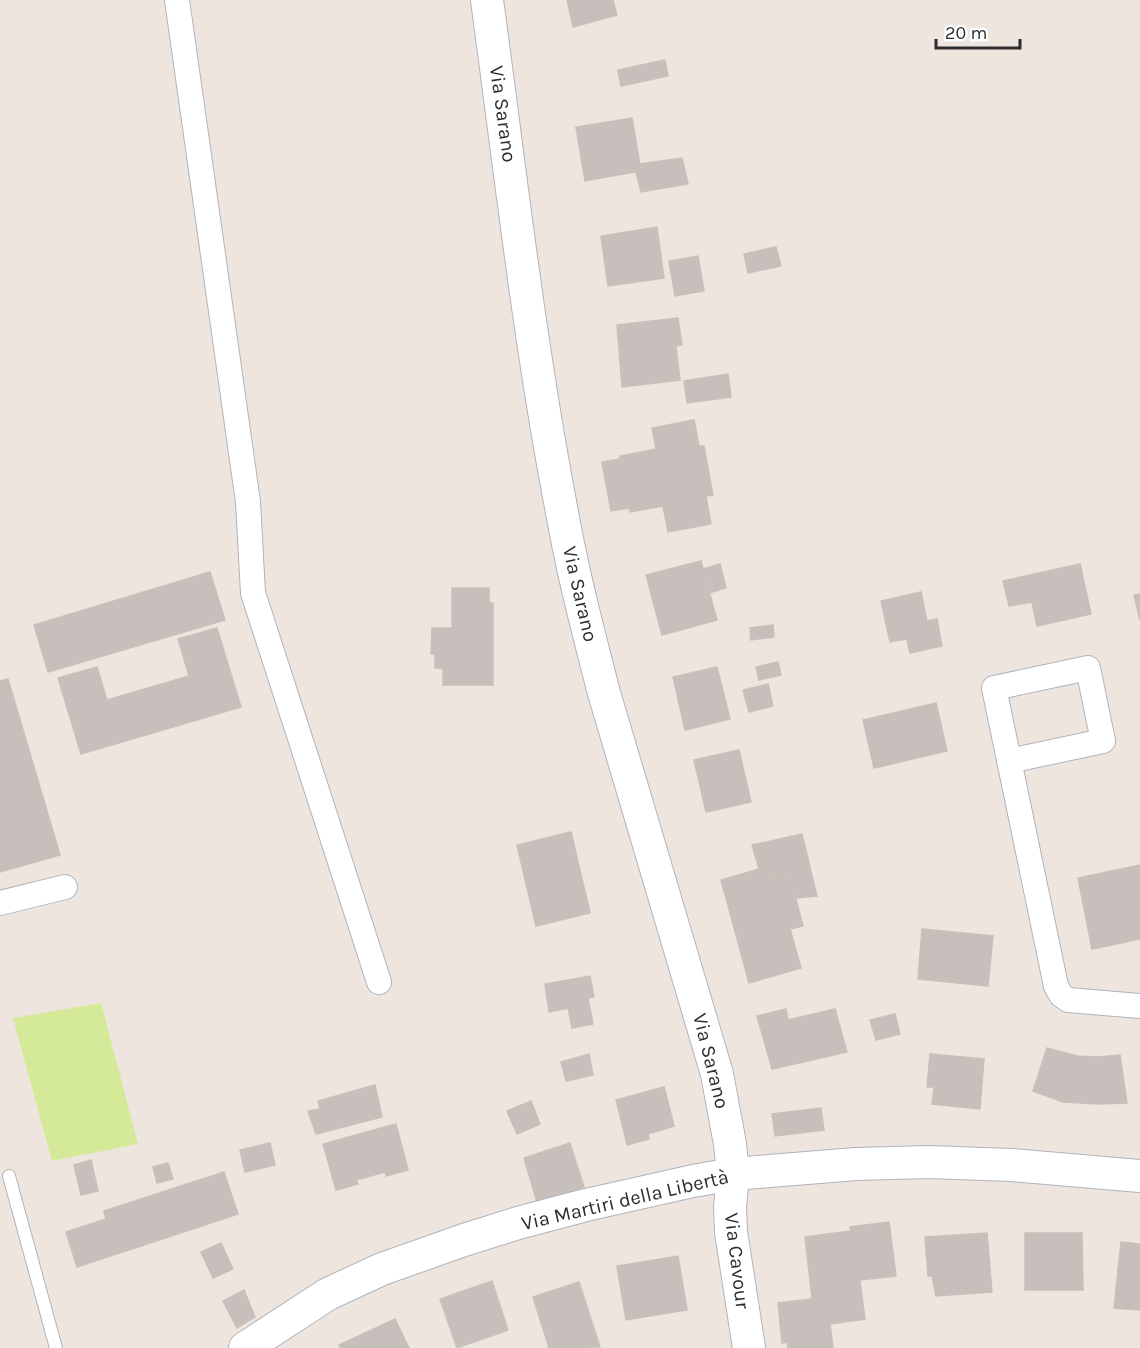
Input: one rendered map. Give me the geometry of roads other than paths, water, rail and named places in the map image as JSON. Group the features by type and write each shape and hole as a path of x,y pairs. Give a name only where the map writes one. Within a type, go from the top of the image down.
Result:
{"street":[{"path":"177,0 248,502 253,593 379,982"},
{"name":"Via Sarano","path":"487,0 542,395 572,563 604,693 717,1074 733,1174"},
{"path":"1009,761 1103,741 1088,668 994,688 1009,761 1056,986 1061,995 1068,1000 1140,1006"},
{"path":"0,903 65,887"},
{"name":"Via Martiri della Libertà","path":"245,1348 328,1294 382,1269 464,1240 586,1204 693,1181 733,1174 856,1164 929,1162 1011,1165 1140,1176"},
{"name":"Via Cavour","path":"733,1174 730,1207 731,1232 749,1348"}],"lane":[{"path":"9,1176 56,1348"}]}
